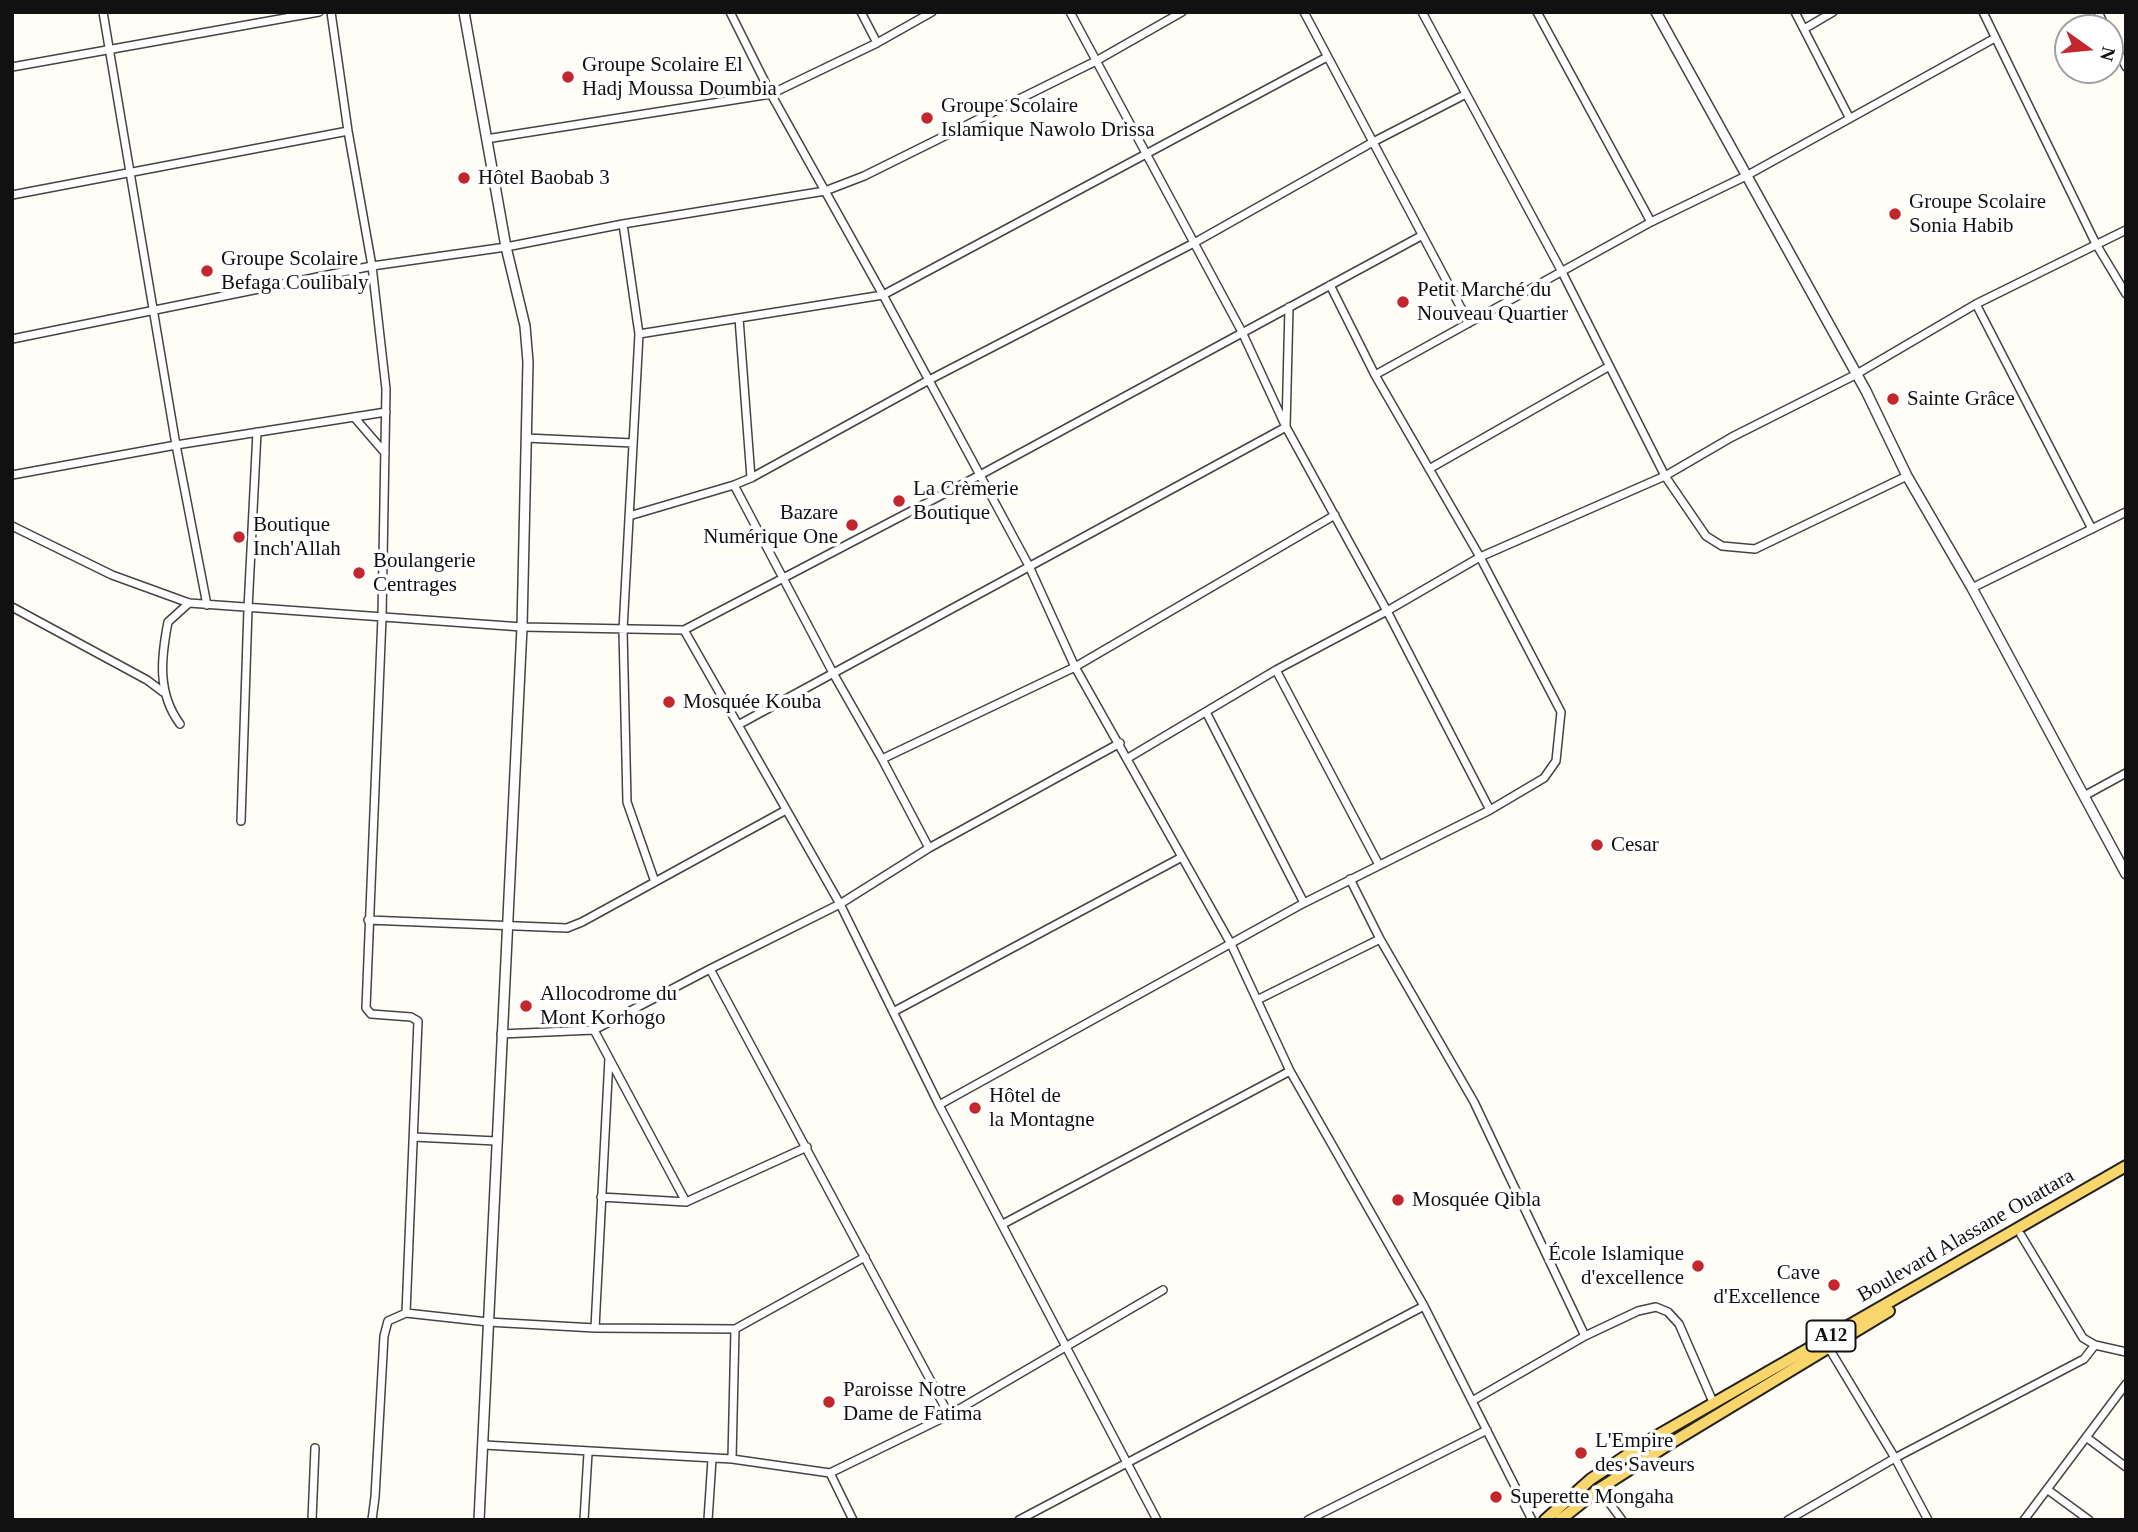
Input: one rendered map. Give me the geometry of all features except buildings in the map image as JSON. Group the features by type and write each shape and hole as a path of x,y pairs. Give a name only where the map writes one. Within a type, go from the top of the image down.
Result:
{"main road":[{"name":"Boulevard Alassane Ouattara","path":"1560,1520 1599,1489 1826,1344 2126,1166"},
{"name":"Boulevard Alassane Ouattara","path":"1545,1520 1591,1479 1713,1402 1826,1344 2126,1173"}],"street":[{"path":"103,12 176,445 207,605"},
{"path":"12,67 319,12"},
{"path":"331,12 348,131 372,266 386,412 382,617 366,1008 368,1012 411,1017 418,1021 406,1313"},
{"path":"464,12 506,247 525,326 528,362 522,627 479,1520"},
{"path":"730,12 771,94 1029,566 1076,667 1231,944 1290,1071 1424,1306 1532,1520"},
{"path":"860,12 877,43"},
{"path":"486,139 771,94 877,43 932,12"},
{"path":"1070,12 1242,332 1286,427 1387,611 1490,810"},
{"path":"12,339 372,266 506,247 624,224 825,191 864,176 1096,61 1182,12"},
{"path":"1304,12 1469,323"},
{"path":"1422,12 1562,272 1665,476 1706,536 1722,546 1755,549 1907,476"},
{"path":"1537,12 1651,222"},
{"path":"1656,12 1866,391 1907,476 1972,588 2126,874"},
{"path":"1795,12 1849,117"},
{"path":"1804,29 1833,12"},
{"path":"1983,12 2096,244 2126,294"},
{"path":"1375,375 1651,222 1746,176 1995,38"},
{"path":"639,334 883,295 1327,57"},
{"path":"629,516 751,478 929,380 1194,243 1373,142 1466,94"},
{"path":"12,195 348,131"},
{"path":"624,224 639,334 623,630 627,802 654,882"},
{"path":"1128,758 1276,670 1387,611 1480,557 1665,476 1732,438 1855,375 1976,304 2126,230"},
{"path":"12,526 112,575 189,603 522,627 684,630 980,475 1421,236"},
{"path":"939,1105 1304,903 1490,810 1544,778 1556,761 1561,712 1480,557 1375,375 1330,285"},
{"path":"1976,304 2092,529"},
{"path":"1286,427 1289,307"},
{"path":"739,318 751,478"},
{"path":"1429,469 1608,367"},
{"path":"12,475 176,445 386,412"},
{"path":"354,417 386,454"},
{"path":"738,724 1286,427"},
{"path":"242,821 248,609 257,432"},
{"path":"526,438 633,443"},
{"path":"734,485 929,848"},
{"path":"1972,588 2126,512"},
{"path":"882,759 1076,667 1335,515"},
{"path":"180,724 170,710 163,692 162,676 169,622 189,603"},
{"path":"12,607 147,680 163,692"},
{"path":"684,630 840,904 939,1105 1157,1520"},
{"path":"1276,670 1379,866"},
{"path":"1206,712 1304,903"},
{"path":"501,1034 594,1030 840,904 929,848 1119,743"},
{"path":"2084,796 2126,773"},
{"path":"368,920 566,928 786,810"},
{"path":"893,1012 1182,857"},
{"path":"1350,879 1380,939 1474,1102 1585,1336"},
{"path":"1256,1000 1380,939"},
{"path":"710,969 949,1415"},
{"path":"594,1030 686,1202"},
{"path":"594,1328 609,1058"},
{"path":"1003,1224 1290,1071"},
{"path":"414,1137 496,1141"},
{"path":"601,1197 686,1202 807,1147"},
{"path":"2021,1235 2083,1338 2095,1345 2126,1352"},
{"path":"372,1520 384,1336 388,1321 406,1313 488,1322 594,1328 735,1329 866,1257"},
{"path":"484,1445 732,1460 830,1473 949,1415 1163,1290"},
{"path":"1018,1520 1424,1306"},
{"path":"1472,1401 1585,1336 1638,1311 1656,1307 1668,1312 1679,1324 1713,1402"},
{"path":"732,1460 735,1329"},
{"path":"1826,1344 1895,1458 1928,1520"},
{"path":"1788,1520 1895,1458 2084,1359 2095,1345"},
{"path":"2024,1520 2126,1384"},
{"path":"1308,1520 1487,1430"},
{"path":"2086,1437 2126,1466"},
{"path":"312,1520 315,1448"},
{"path":"584,1520 588,1452"},
{"path":"708,1520 712,1459"},
{"path":"830,1473 853,1520"},
{"path":"1599,1489 1622,1520"},
{"path":"2048,1490 2088,1520"}],"place":[{"name":"Groupe Scolaire El Hadj Moussa Doumbia","path":"568,77"},
{"name":"Groupe Scolaire Islamique Nawolo Drissa","path":"927,118"},
{"name":"Hôtel Baobab 3","path":"464,178"},
{"name":"Groupe Scolaire Sonia Habib","path":"1895,214"},
{"name":"Groupe Scolaire Befaga Coulibaly","path":"207,271"},
{"name":"Petit Marché du Nouveau Quartier","path":"1403,302"},
{"name":"Sainte Grâce","path":"1893,399"},
{"name":"La Crèmerie Boutique","path":"899,501"},
{"name":"Bazare Numérique One","path":"852,525"},
{"name":"Boutique Inch'Allah","path":"239,537"},
{"name":"Boulangerie Centrages","path":"359,573"},
{"name":"Mosquée Kouba","path":"669,702"},
{"name":"Cesar","path":"1597,845"},
{"name":"Allocodrome du Mont Korhogo","path":"526,1006"},
{"name":"Hôtel de la Montagne","path":"975,1108"},
{"name":"Mosquée Qibla","path":"1398,1200"},
{"name":"École Islamique d'excellence","path":"1698,1266"},
{"name":"Cave d'Excellence","path":"1834,1285"},
{"name":"Paroisse Notre Dame de Fatima","path":"829,1402"},
{"name":"L'Empire des Saveurs","path":"1581,1453"},
{"name":"Superette Mongaha","path":"1496,1497"}]}
